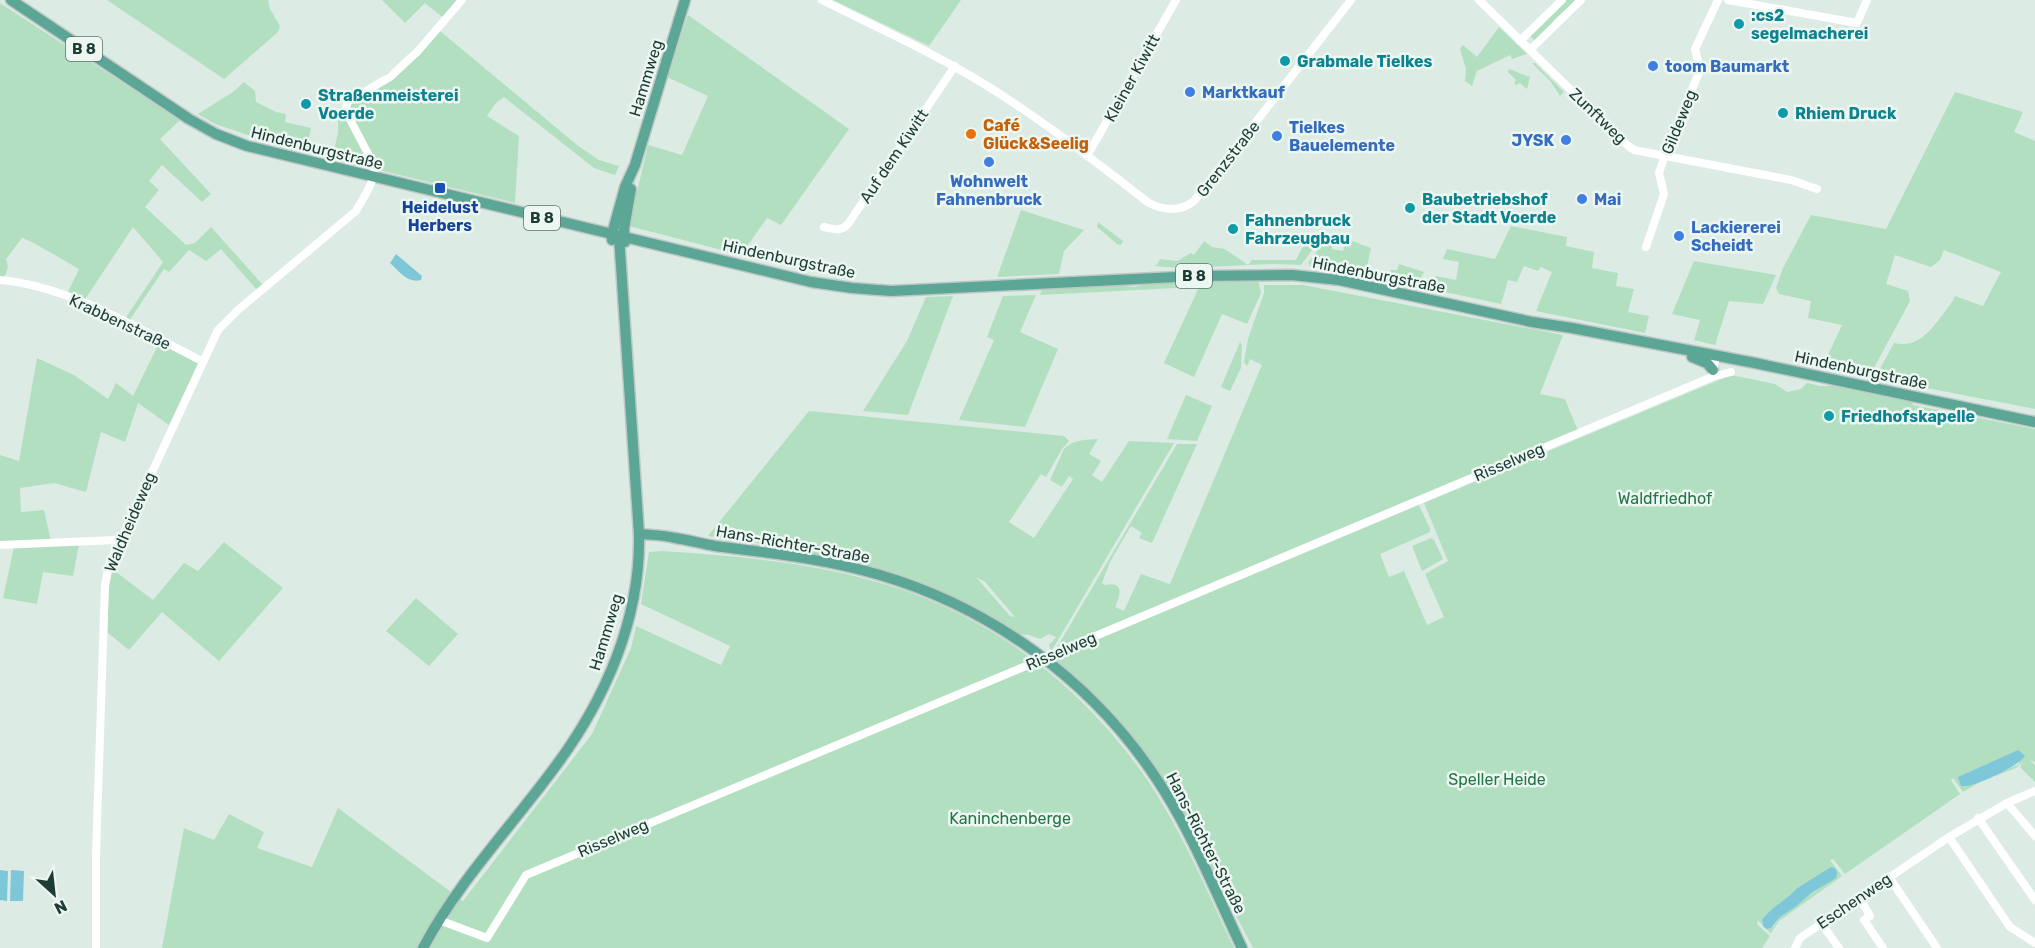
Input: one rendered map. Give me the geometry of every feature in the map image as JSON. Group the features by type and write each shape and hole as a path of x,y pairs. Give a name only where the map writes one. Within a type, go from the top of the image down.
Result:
{"main road":[{"name":"Hindenburgstraße","path":"11,0 189,119 216,134 246,146 811,282 873,290 975,288 1197,276 1292,275 1339,280 1532,322 1716,356 2035,422"},
{"name":"Hammweg","path":"423,948 477,866 555,768 594,709 614,666 626,630 637,575 639,538 623,304 621,236 634,166 685,0"},
{"name":"Hammweg","path":"621,236 625,253 623,304"},
{"name":"Hindenburgstraße","path":"1646,343 1660,350 1700,359 1707,363 1712,373"},
{"name":"Hans-Richter-Straße","path":"639,538 700,544 831,564 899,581 966,610 1023,643 1071,680 1093,701 1116,725 1150,769 1177,812 1242,948"}],"street":[{"path":"373,178 375,171 373,163 346,112 347,102 390,77 426,43 462,0"},
{"name":"Grenzstraße","path":"822,0 955,66 1023,109 1149,203 1167,209 1185,208 1194,201 1352,0"},
{"name":"Kleiner Kiwitt","path":"1087,156 1176,0"},
{"name":"Zunftweg","path":"1479,0 1634,150 1791,180 1817,189"},
{"path":"1520,41 1562,0"},
{"path":"1530,50 1581,0"},
{"name":"Gildeweg","path":"1646,247 1664,194 1659,173 1700,70 1695,49 1718,0"},
{"path":"1728,0 1857,22 1867,0"},
{"name":"Auf dem Kiwitt","path":"824,227 844,229 955,66"},
{"name":"Waldheideweg","path":"96,948 96,855 104,609 109,565 218,330 229,317 356,211 373,178"},
{"name":"Krabbenstraße","path":"0,280 23,282 91,305 202,361"},
{"path":"1712,373 1716,356"},
{"name":"Risselweg","path":"440,919 487,938 526,875 1044,660 1054,653 1712,373 1731,372"},
{"path":"0,545 120,541"},
{"name":"Eschenweg","path":"1795,948 1800,938 1917,857 1978,818 2035,791"},
{"path":"2007,803 2035,837"},
{"path":"1978,818 2035,900"},
{"path":"1948,837 2010,927 2035,943"},
{"path":"1889,877 1937,948"},
{"path":"1859,897 1870,916 1864,920 1883,948"},
{"path":"1821,923 1839,948"}],"green space":[{"path":"107,0 268,0 270,9 280,26 278,32 224,79"},
{"path":"382,0 460,0 445,19 425,3 405,23"},
{"path":"833,0 961,0 929,46"},
{"path":"1565,0 1577,0 1535,41 1530,36"},
{"path":"0,3 180,120 160,139 211,194 202,202 162,165 149,181 159,190 145,207 186,245 195,243 211,227 263,285 257,290 221,249 206,261 189,250 169,272 164,269 129,321 125,319 163,262 133,227 84,301 67,294 79,269 22,238 6,259 8,267 4,279 0,277"},
{"path":"688,15 849,129 781,225 767,218 741,255 629,226 648,145 682,155 708,96 667,77"},
{"path":"1499,27 1527,54 1512,59 1510,55 1477,71 1472,86 1465,81 1466,69 1460,49 1463,45 1477,57"},
{"path":"440,31 577,145 599,160 619,166 615,175 594,168 504,97 495,104 487,116 519,136 515,203 379,170 349,110 352,102"},
{"path":"1532,63 1535,63 1564,92 1560,96 1551,82"},
{"path":"1509,69 1530,77 1527,89 1520,83 1516,85 1514,83 1516,80 1508,72"},
{"path":"244,82 255,91 256,102 276,112 286,114 285,122 311,128 308,144 334,150 338,133 338,113 343,113 369,167 260,139 215,124 198,114 233,92"},
{"path":"1955,92 2023,112 2014,132 2035,141 2035,409 1875,378 1894,343 1904,344 1921,338 1934,325 1955,296 1983,306 2001,272 1944,250 1940,260 1931,267 1895,255 1886,284 1908,291 1910,301 1869,377 1822,368 1842,325 1808,318 1811,301 1779,294 1776,288 1783,268 1811,215 1886,229"},
{"path":"1021,210 1084,230 1064,251 1059,274 997,277"},
{"path":"1098,222 1123,241 1121,245 1097,227"},
{"path":"1511,226 1567,237 1566,246 1594,252 1592,268 1618,273 1616,286 1634,289 1628,312 1649,316 1645,333 1536,311 1552,272 1541,267 1538,271 1524,266 1517,282 1508,280 1501,304 1431,289 1436,276 1456,280 1459,262 1443,259 1447,249 1495,259"},
{"path":"1347,239 1371,248 1365,276 1309,266 1308,263 1324,242 1332,245 1332,249 1343,251"},
{"path":"1204,241 1212,247 1225,249 1248,265 1252,260 1296,260 1307,244 1319,241 1301,265 1183,268 1153,266 1157,265 1160,259 1177,261 1191,253 1194,255"},
{"path":"1694,261 1776,275 1763,304 1729,301 1715,345 1694,340 1700,320 1672,314"},
{"path":"1399,264 1424,272 1416,286 1388,281 1391,270 1397,270"},
{"path":"1207,280 1258,280 1261,293 1247,324 1222,314 1194,377 1164,363 1200,285"},
{"path":"1191,281 1195,287 1040,295 1041,291 1046,288 1110,285 1135,287 1153,282"},
{"path":"1264,285 1303,285 1563,335 1540,394 1565,399 1578,431 1056,649 1177,444 1197,444 1152,543 1139,538 1142,533 1131,526 1110,562 1102,583 1118,587 1119,594 1115,607 1124,611 1141,574 1170,584 1262,365 1250,359 1247,366 1244,362 1248,339 1264,293"},
{"path":"1036,295 1020,332 1058,349 1025,427 959,420 994,340 987,337 1003,296"},
{"path":"953,296 908,415 863,411 907,341 926,297"},
{"path":"160,341 199,362 169,425 138,403 125,442 101,432 86,492 54,483 20,488 21,512 44,510 51,541 0,543 0,455 19,461 37,358 74,375 108,399 116,383 133,396"},
{"path":"1240,342 1242,345 1241,368 1230,391 1221,387"},
{"name":"Speller Heide","path":"1731,375 1775,384 1787,392 1801,389 1807,383 1820,386 1841,386 1912,401 1913,405 2035,429 2035,762 2030,760 2035,765 2035,782 2020,767 2023,762 2016,768 1982,781 1963,792 1953,778 1951,780 1960,794 1845,874 1833,859 1830,860 1842,876 1779,921 1771,933 1766,929 1773,927 1780,917 1821,887 1796,889 1762,919 1763,926 1758,920 1757,924 1770,936 1762,948 1253,948 1177,803 1155,768 1116,718 1072,674 1052,658 1419,505 1430,532 1380,554 1389,577 1404,571 1427,625 1444,617 1425,574 1448,561 1424,503","holes":["2018,750 2019,764 1988,778 1959,777"]},
{"path":"1186,395 1212,406 1197,441 1167,439"},
{"path":"809,411 1064,436 1069,441 1046,477 1041,474 1009,522 1034,538 1073,479 1069,476 1062,487 1050,480 1064,449 1072,443 1098,439 1089,454 1101,461 1092,475 1102,482 1129,441 1174,443 1051,652 1049,645 1056,637 1049,634 1040,639 1020,634 987,614 916,580 850,561 762,545 753,541 743,542 708,536","holes":["976,577 985,582 1015,617 1010,616"]},
{"path":"1431,538 1443,559 1422,571 1412,546"},
{"path":"224,542 283,588 219,661 162,612 129,650 107,632 108,596 112,569 153,600 184,563 198,571"},
{"path":"79,544 73,576 43,572 37,604 3,598 14,547"},
{"name":"Kaninchenberge","path":"662,551 779,562 866,579 935,602 973,621 1010,644 1045,669 1078,698 1108,729 1135,763 1180,834 1234,948 162,948 184,828 214,840 229,814 264,832 257,848 312,867 338,808 463,901 592,734 631,648 636,626 721,665 730,646 641,604 649,552"},
{"path":"416,598 458,634 429,666 386,631"}],"water":[{"path":"396,254 422,276 421,280 408,278 390,263"},
{"path":"2018,750 2025,756 2005,771 1974,784 1961,786 1958,777"},
{"path":"1831,867 1837,872 1836,878 1780,917 1771,928 1766,929 1763,926 1762,919 1772,909 1796,889"},
{"path":"0,870 8,871 7,901 0,900"},
{"path":"11,870 24,871 23,901 10,901"}],"place":[{"name":":cs2 segelmacherei","path":"1739,24"},
{"name":"Grabmale Tielkes","path":"1285,61"},
{"name":"toom Baumarkt","path":"1653,66"},
{"name":"Marktkauf","path":"1190,92"},
{"name":"Straßenmeisterei Voerde","path":"306,104"},
{"name":"Rhiem Druck","path":"1783,113"},
{"name":"Café Glück&Seelig","path":"971,134"},
{"name":"Tielkes Bauelemente","path":"1277,136"},
{"name":"JYSK","path":"1566,140"},
{"name":"Wohnwelt Fahnenbruck","path":"989,162"},
{"name":"Heidelust Herbers","path":"440,188"},
{"name":"Mai","path":"1582,199"},
{"name":"Baubetriebshof der Stadt Voerde","path":"1410,208"},
{"name":"Fahnenbruck Fahrzeugbau","path":"1233,229"},
{"name":"Lackiererei Scheidt","path":"1679,236"},
{"name":"Friedhofskapelle","path":"1829,416"}],"park label":[{"name":"Waldfriedhof","path":"1665,498"}]}
